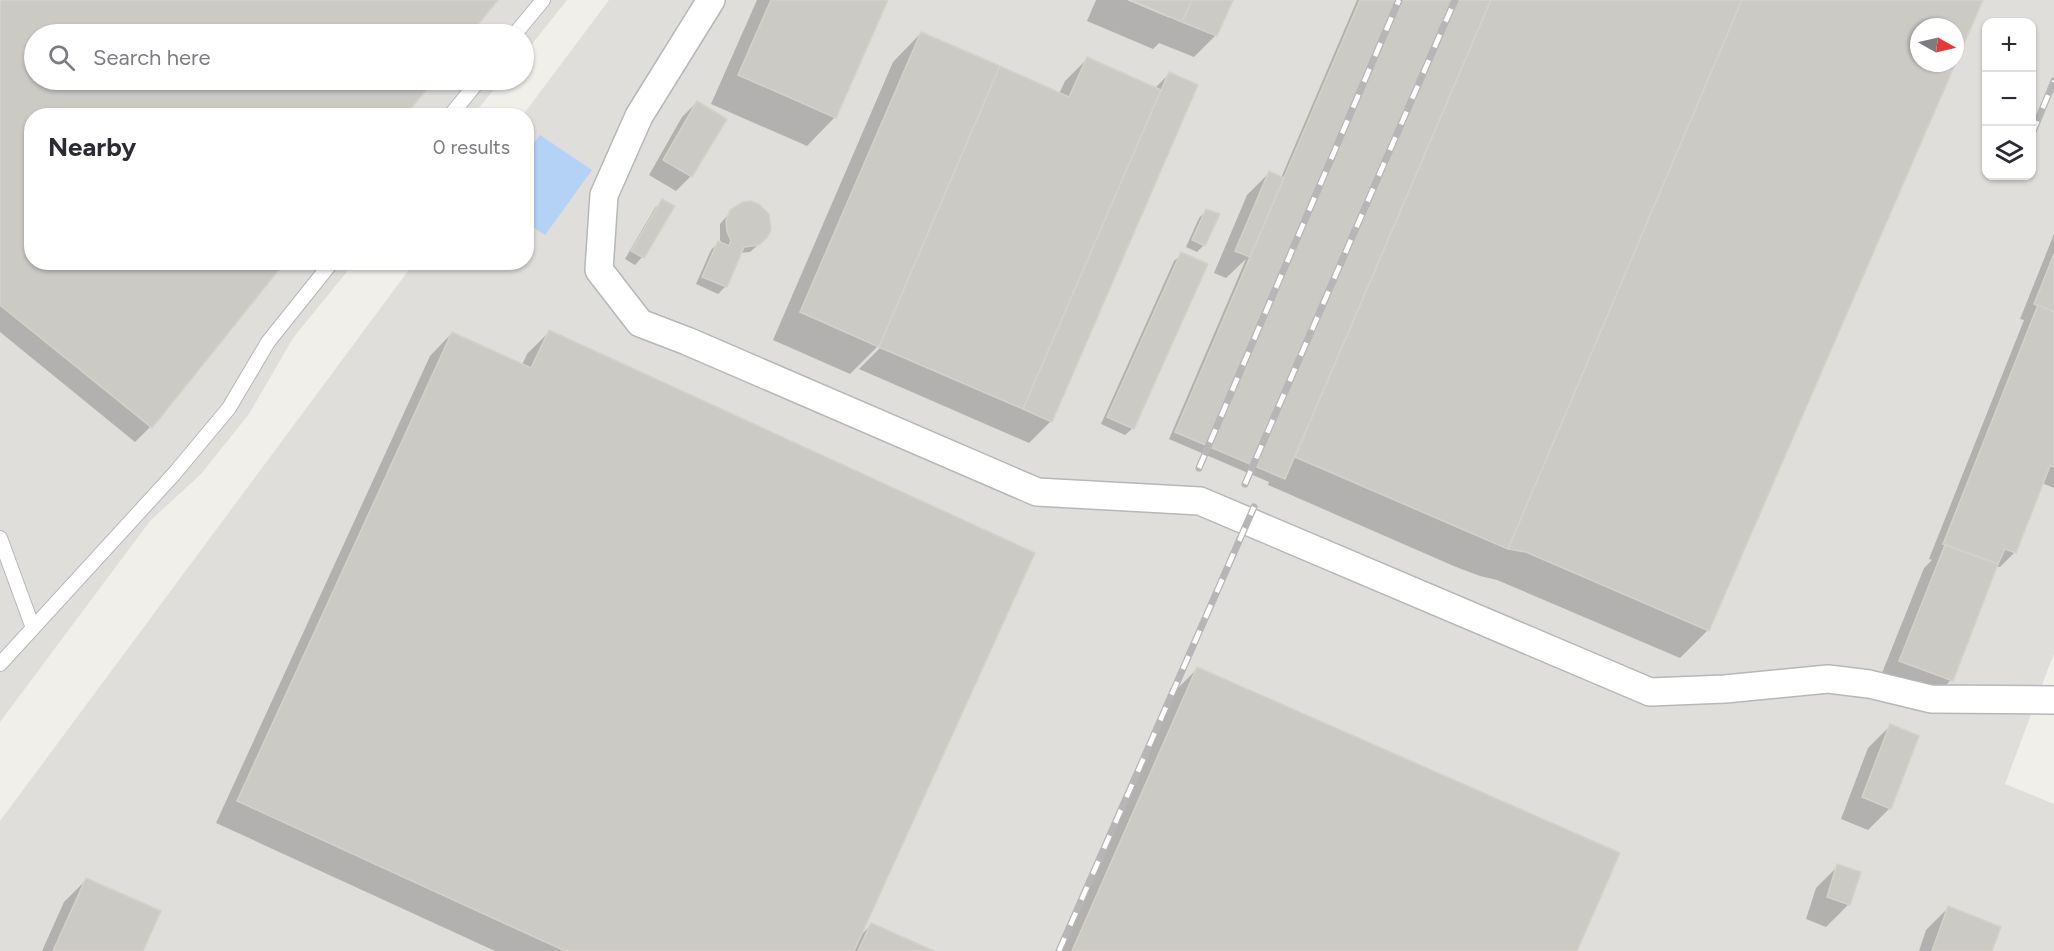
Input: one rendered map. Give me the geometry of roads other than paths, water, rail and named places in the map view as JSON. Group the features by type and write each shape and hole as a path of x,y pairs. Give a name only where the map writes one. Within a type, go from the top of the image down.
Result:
{"street":[{"path":"711,0 639,116 604,195 599,270 640,323 1037,492 1200,501 1650,692 1725,689 1828,679 1869,684 1931,699 2054,700"}],"lane":[{"path":"524,24 543,0"},
{"path":"456,108 471,90"},
{"path":"0,664 174,474 229,408 268,342 326,270"},
{"path":"0,538 33,628"}],"water":[{"path":"540,135 592,170 545,235 534,228 534,143"}],"railway":[{"path":"1199,468 1399,0"},
{"path":"1245,484 1455,0"},
{"path":"2035,126 2054,81"},
{"path":"1059,951 1254,507"}]}
